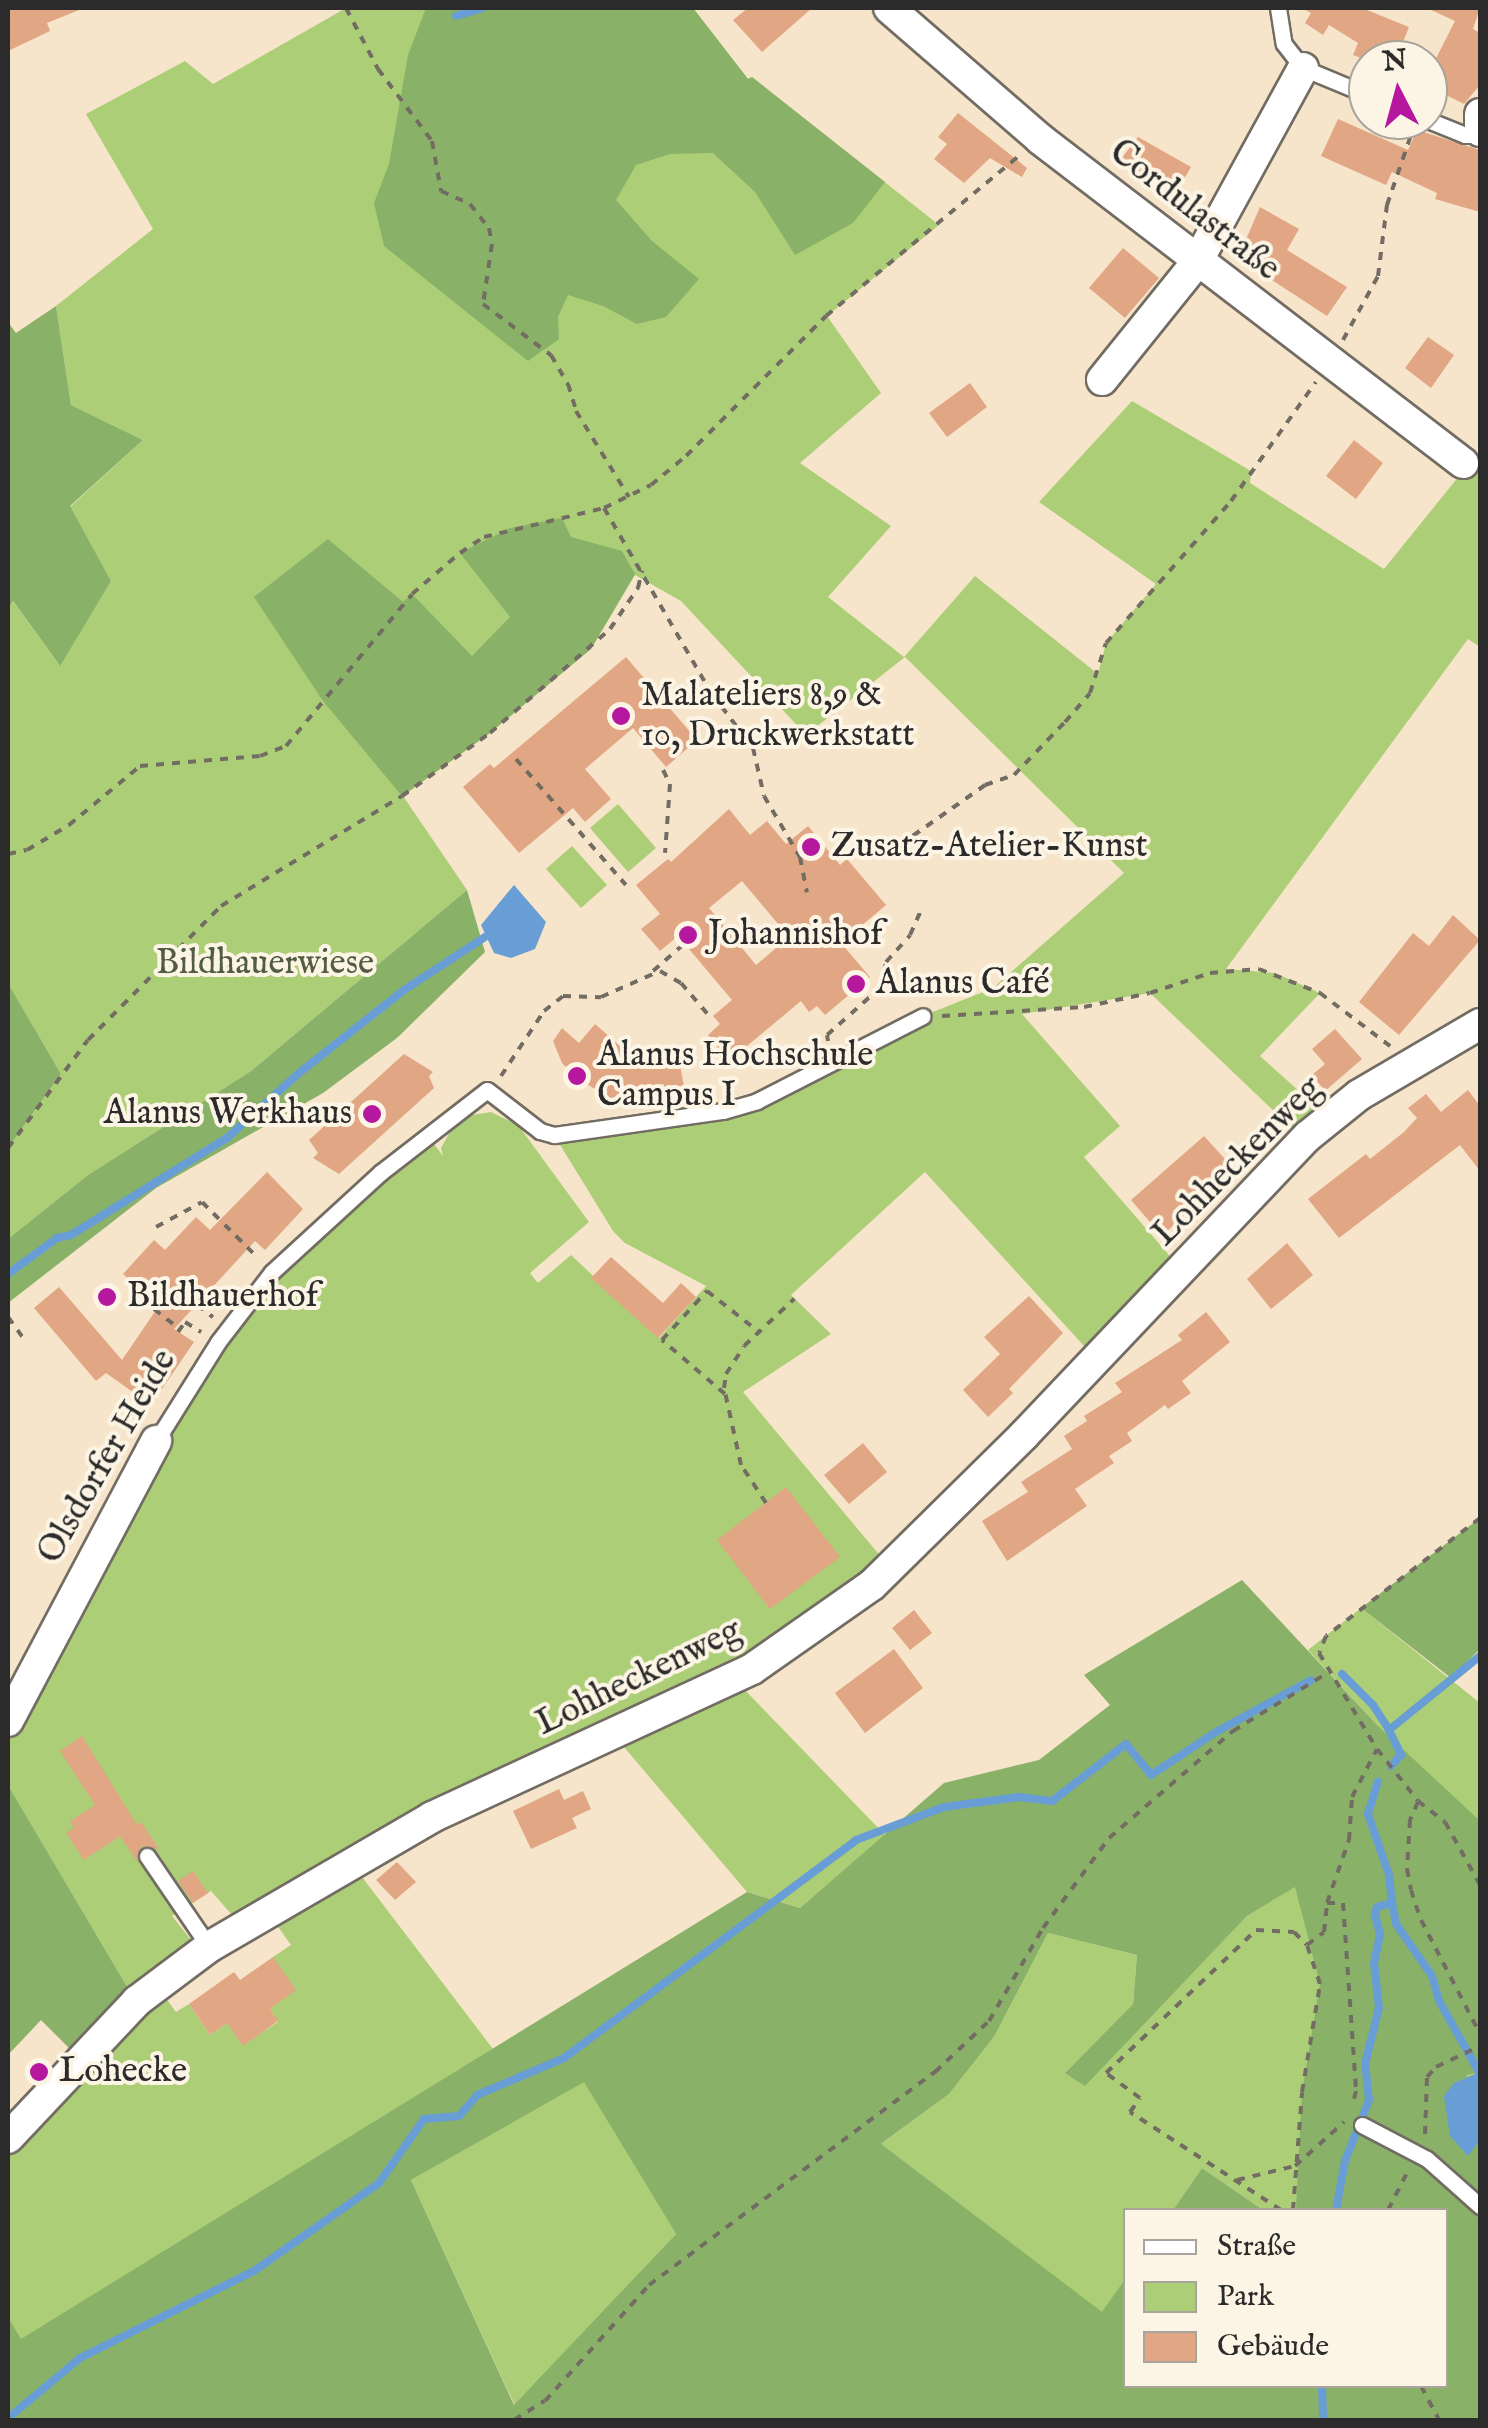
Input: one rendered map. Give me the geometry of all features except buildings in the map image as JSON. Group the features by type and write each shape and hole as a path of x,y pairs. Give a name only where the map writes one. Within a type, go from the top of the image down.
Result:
{"street":[{"name":"Cordulastraße","path":"889,8 1040,139 1463,463"},
{"path":"1102,380 1196,262 1310,71"},
{"path":"1480,114 1480,133"},
{"name":"Lohheckenweg","path":"8,2138 137,2001 210,1947 432,1816 752,1669 863,1592 1024,1435 1308,1136 1359,1095 1480,1024"},
{"name":"Olsdorfer Heide","path":"8,1721 156,1441"}],"lane":[{"path":"1278,8 1284,44 1310,71 1348,87"},
{"path":"1448,128 1465,135 1480,133"},
{"path":"487,1090 540,1131 572,1134 740,1107 923,1016"},
{"name":"Olsdorfer Heide","path":"156,1441 218,1342 272,1272 380,1172 487,1090"},
{"path":"147,1856 210,1947"},
{"path":"1362,2124 1427,2159 1480,2206"}],"path":[{"path":"346,8 378,69 424,124 437,159 441,190 470,204 489,228 492,244 483,304 551,356 568,384 576,411 629,497"},
{"path":"8,854 28,850 69,825 140,766 275,752 304,725 412,594 460,553 510,528 604,508 629,497 686,456 826,316 1040,139"},
{"path":"886,854 985,785 1014,774 1090,693 1106,643 1230,501 1330,363 1378,276 1391,189 1409,140"},
{"path":"604,508 712,694 753,748 764,796 800,857 807,892"},
{"path":"8,1148 88,1040 221,906 402,796 490,732 600,639 638,588 642,570"},
{"path":"516,759 626,886"},
{"path":"663,770 670,784 666,852"},
{"path":"834,1062 826,1035 872,999 880,988 886,962 910,935 922,908"},
{"path":"487,1090 512,1064 556,999 601,997 653,972 685,944"},
{"path":"923,1016 1037,1014 1084,1007 1210,973 1259,969 1320,994 1413,1063"},
{"path":"653,972 676,978 711,1018"},
{"path":"156,1228 202,1202 272,1272"},
{"path":"725,1394 662,1340 707,1291 758,1332"},
{"path":"766,1503 741,1465 725,1394 726,1374 758,1332 794,1299"},
{"path":"154,1309 179,1330 185,1322 218,1342"},
{"path":"8,1317 24,1340"},
{"path":"1480,1518 1326,1636 1319,1653 1377,1748 1418,1800 1445,1822 1480,1886"},
{"path":"514,2420 545,2401 650,2285 948,2060 990,2021 1044,1928 1108,1838 1232,1731 1329,1672"},
{"path":"1307,1944 1324,1932 1327,1903 1345,1860 1352,1797 1377,1748"},
{"path":"1418,1800 1410,1820 1407,1870 1412,1890 1421,1920 1480,2034"},
{"path":"1236,2180 1295,2166 1348,2118 1356,2091 1343,1904 1327,1903"},
{"path":"1277,2208 1130,2112 1140,2098 1106,2073 1256,1930 1294,1932 1307,1944 1320,1984 1307,2049 1293,2208"},
{"path":"1427,2077 1477,2047"},
{"path":"1421,2388 1439,2420"}],"green space":[{"name":"Bildhauerwiese","path":"346,8 693,8 748,79 752,77 939,225 827,316 881,393 800,463 891,526 828,597 904,657 975,576 1098,674 1106,643 1156,584 1039,502 1132,401 1251,471 1250,483 1384,569 1480,450 1480,647 1468,639 1226,969 1275,973 1320,993 1260,1056 1319,1109 1296,1132 1150,993 1022,1014 1120,1126 1084,1157 1182,1270 1095,1358 925,1172 791,1295 831,1334 743,1392 882,1558 740,1685 885,1835 800,1908 747,1892 607,1727 239,1923 211,1891 172,1916 192,1941 129,1990 8,1785 8,1739 139,1466 272,1272 428,1136 443,1156 441,1148 450,1132 472,1115 491,1112 518,1125 589,1222 530,1273 538,1283 571,1255 659,1338 706,1286 625,1243 613,1231 554,1135 722,1111 923,1016 993,988 1124,873 905,657 806,735 681,601 635,575 591,649 490,733 403,796 467,890 251,1071 88,1175 8,1239 8,1148 61,1074 8,983 8,608 12,600 59,665 111,581 70,507 143,440 71,405 56,306 153,229 86,114 185,61 213,84"},
{"path":"426,8 693,8 748,79 752,77 885,182 853,223 795,255 755,192 713,153 670,154 636,165 616,200 652,241 699,279 666,317 637,324 603,306 568,295 558,317 559,339 528,361 384,246 374,203 389,164 408,55"},
{"path":"56,306 71,405 143,440 70,506 111,581 60,666 13,601 8,608 8,322 16,333"},
{"path":"562,518 571,537 622,551 635,574 591,649 490,733 402,796 323,701 254,597 328,539 403,602 412,594 472,656 510,617 460,553 510,528"},
{"path":"618,804 656,848 628,872 590,828"},
{"path":"572,846 607,885 581,908 546,869"},
{"path":"467,890 485,952 397,1038 323,1093 156,1188 8,1303 8,1239 88,1175 251,1071"},
{"path":"8,983 61,1074 8,1148"},
{"path":"1480,1518 1480,1649 1451,1678 1361,1608"},
{"path":"1242,1580 1378,1726 1480,1821 1480,2072 1467,2075 1468,2155 1480,2140 1480,2420 8,2420 8,2317 21,2339 747,1892 800,1908 944,1783 1039,1760 1110,1705 1084,1675","holes":["1295,1887 1320,1984 1302,2092 1296,2208 1448,2208 1448,2388 1123,2388 1123,2282 1102,2312 881,2144 949,2094 994,2037 1048,1933 1137,1955 1133,2004 1065,2073 1085,2086 1247,1916","584,2082 676,2234 514,2405 411,2180"]},
{"path":"1361,1608 1480,1703 1480,2313 1448,2208 1260,2208 1202,2168 1174,2208 1123,2208 1123,2282 1102,2313 880,2145 949,2094 994,2037 1048,1933 1137,1955 1133,2004 1066,2072 1085,2085 1247,1916 1296,1886 1378,1726 1308,1650"},
{"path":"8,1785 129,1990 82,2061 41,2020 8,2055"},
{"path":"359,1873 493,2049 21,2340 8,2317 8,2138 162,1993 176,2012 189,2004 210,2035 227,2023 243,2045 278,2022 270,2009 273,1957 291,1945 274,1921"},
{"path":"584,2081 676,2234 515,2406 411,2180"},
{"path":"1202,2168 1260,2208 1174,2208"}],"water":[{"path":"514,885 546,922 535,949 511,958 494,953 481,925"},
{"path":"1480,2072 1480,2140 1468,2156 1450,2136 1444,2096 1454,2083"}],"waterway":[{"path":"456,16 482,8"},
{"path":"8,1274 57,1238 71,1235 227,1138 299,1073 404,990 485,937"},
{"path":"1389,1730 1480,1656"},
{"path":"1342,1674 1373,1705 1389,1730 1401,1755 1391,1766"},
{"path":"13,2414 80,2358 254,2271 379,2183 424,2119 459,2116 477,2095 564,2058 856,1840 944,1807 1019,1797 1052,1801 1126,1744 1151,1775 1216,1732 1311,1680"},
{"path":"1366,2060 1379,2008 1374,1963 1380,1934 1375,1915 1377,1907 1392,1903 1389,1875 1368,1814 1378,1782"},
{"path":"1392,1903 1396,1924 1432,1976 1439,2001 1479,2072"},
{"path":"1336,2208 1345,2161 1369,2100 1365,2064"},
{"path":"1322,2388 1323,2420"}],"place":[{"name":"Malateliers 8,9 & 10, Druckwerkstatt","path":"621,716"},
{"name":"Zusatz-Atelier-Kunst","path":"811,847"},
{"name":"Johannishof","path":"688,935"},
{"name":"Alanus Café","path":"856,984"},
{"name":"Alanus Hochschule Campus I","path":"577,1076"},
{"name":"Alanus Werkhaus","path":"372,1114"},
{"name":"Bildhauerhof","path":"107,1297"},
{"name":"Lohecke","path":"39,2072"}]}
